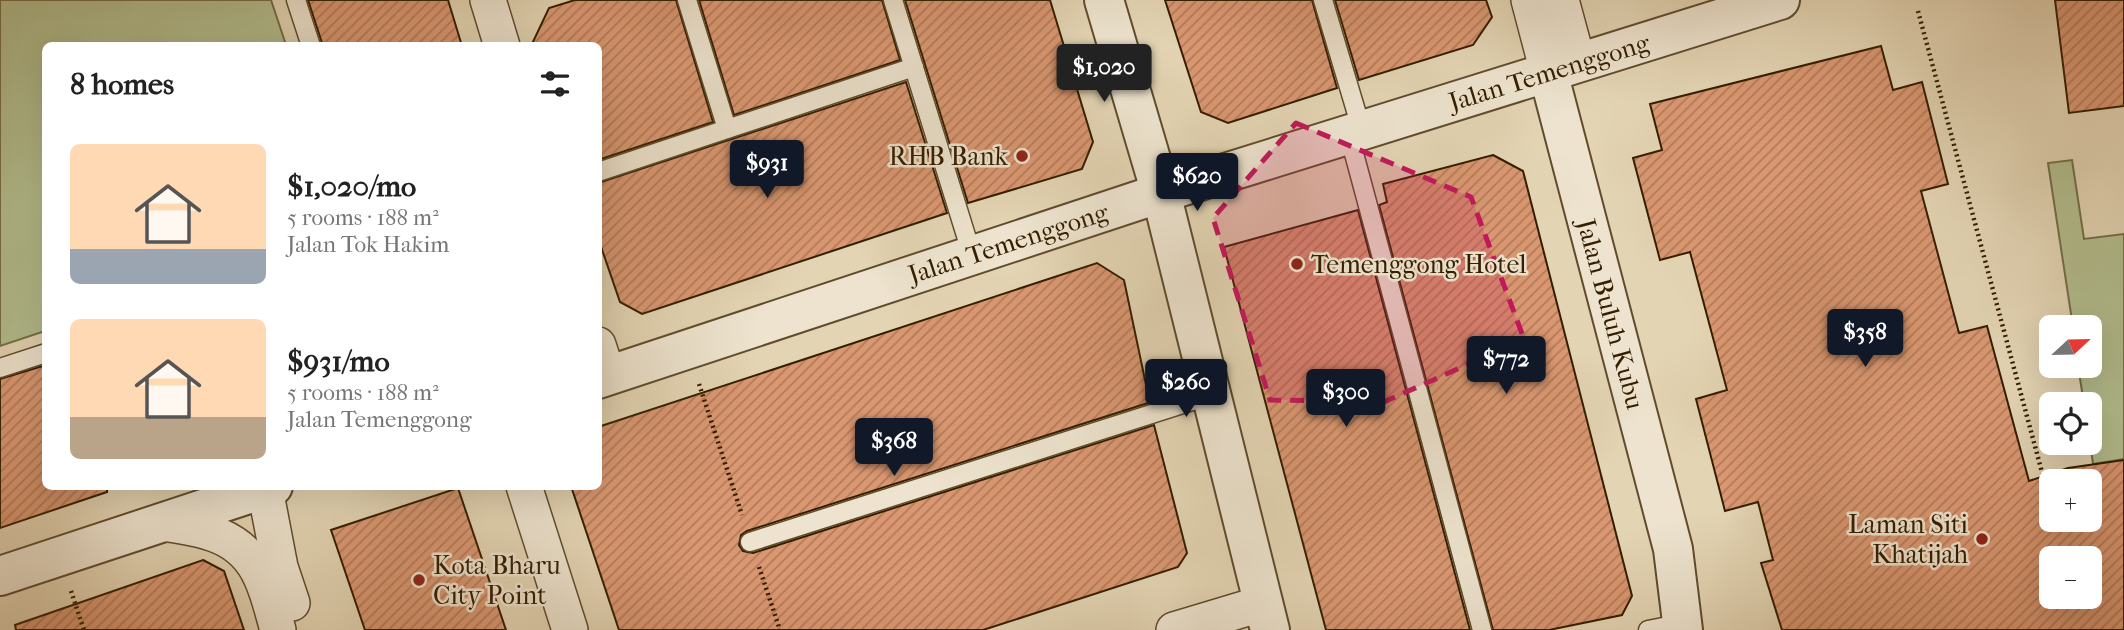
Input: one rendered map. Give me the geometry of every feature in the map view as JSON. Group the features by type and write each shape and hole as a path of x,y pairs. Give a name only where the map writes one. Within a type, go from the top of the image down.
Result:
{"street":[{"path":"488,0 501,42"},
{"path":"1104,0 1161,193 1267,617 1174,630"},
{"name":"Jalan Buluh Kubu","path":"1529,0 1563,68"},
{"name":"Jalan Buluh Kubu","path":"1561,0 1563,68 1673,549 1672,628"},
{"name":"Jalan Temenggong","path":"602,367 687,350 1161,193 1780,0"},
{"path":"0,576 255,490 300,630"},
{"path":"525,490 570,630"},
{"path":"160,523 196,528 223,536 245,554 261,576 278,630"}],"lane":[{"path":"296,0 310,42"},
{"path":"687,0 727,129"},
{"path":"893,0 972,255"},
{"path":"1323,0 1482,630"},
{"path":"602,171 914,67"},
{"path":"0,368 42,354"},
{"path":"750,541 1211,395"}],"path":[{"path":"1918,11 2041,469"},
{"path":"687,350 779,630"}],"highlighted area":[{"path":"1296,123 1471,197 1524,339 1384,402 1270,400 1213,218"}],"green space":[{"path":"0,0 271,0 285,42 42,42 42,332 0,346"},
{"path":"2072,160 2084,239 2124,234 2124,459 2093,464 2092,455 2102,455 2102,392 2082,392 2080,378 2102,378 2102,315 2071,315 2048,163"}],"building":[{"path":"308,0 448,0 461,42 322,42"},
{"path":"575,0 676,0 713,122 602,159 602,42 533,42 549,8"},
{"path":"699,0 882,0 900,60 734,115"},
{"path":"905,0 1050,0 1093,142 1082,169 968,203"},
{"path":"1165,0 1312,0 1337,88 1228,123 1201,112"},
{"path":"1335,0 1486,0 1492,17 1473,45 1359,80"},
{"path":"2055,0 2124,0 2124,106 2069,113"},
{"path":"1881,46 1893,90 1922,82 1948,184 1921,191 1959,333 1987,326 2029,481 2039,478 2039,532 2102,532 2102,469 2065,469 2124,460 2124,630 1782,630 1761,563 1773,560 1758,502 1725,511 1696,399 1727,390 1690,252 1660,260 1633,158 1662,150 1650,104"},
{"path":"906,82 947,213 642,314 620,302 602,250 602,182"},
{"path":"1493,155 1523,171 1632,596 1622,615 1549,630 1493,630 1379,205 1387,202 1383,184"},
{"path":"1358,210 1470,630 1326,630 1224,247"},
{"path":"1097,263 1124,280 1148,403 747,531 741,535 739,545 743,551 753,553 1154,425 1187,553 1178,567 983,630 619,630 572,490 602,490 602,426"},
{"path":"42,366 42,490 107,492 0,528 0,379"},
{"name":"Kota Bharu City Point","path":"459,490 506,630 365,630 331,530"},
{"path":"203,560 224,571 244,630 16,630 15,625"}],"place":[{"name":"RHB Bank","path":"1022,156"},
{"name":"Temenggong Hotel","path":"1297,264"},
{"name":"Laman Siti Khatijah","path":"1982,539"},
{"name":"Kota Bharu City Point","path":"419,580"}]}
